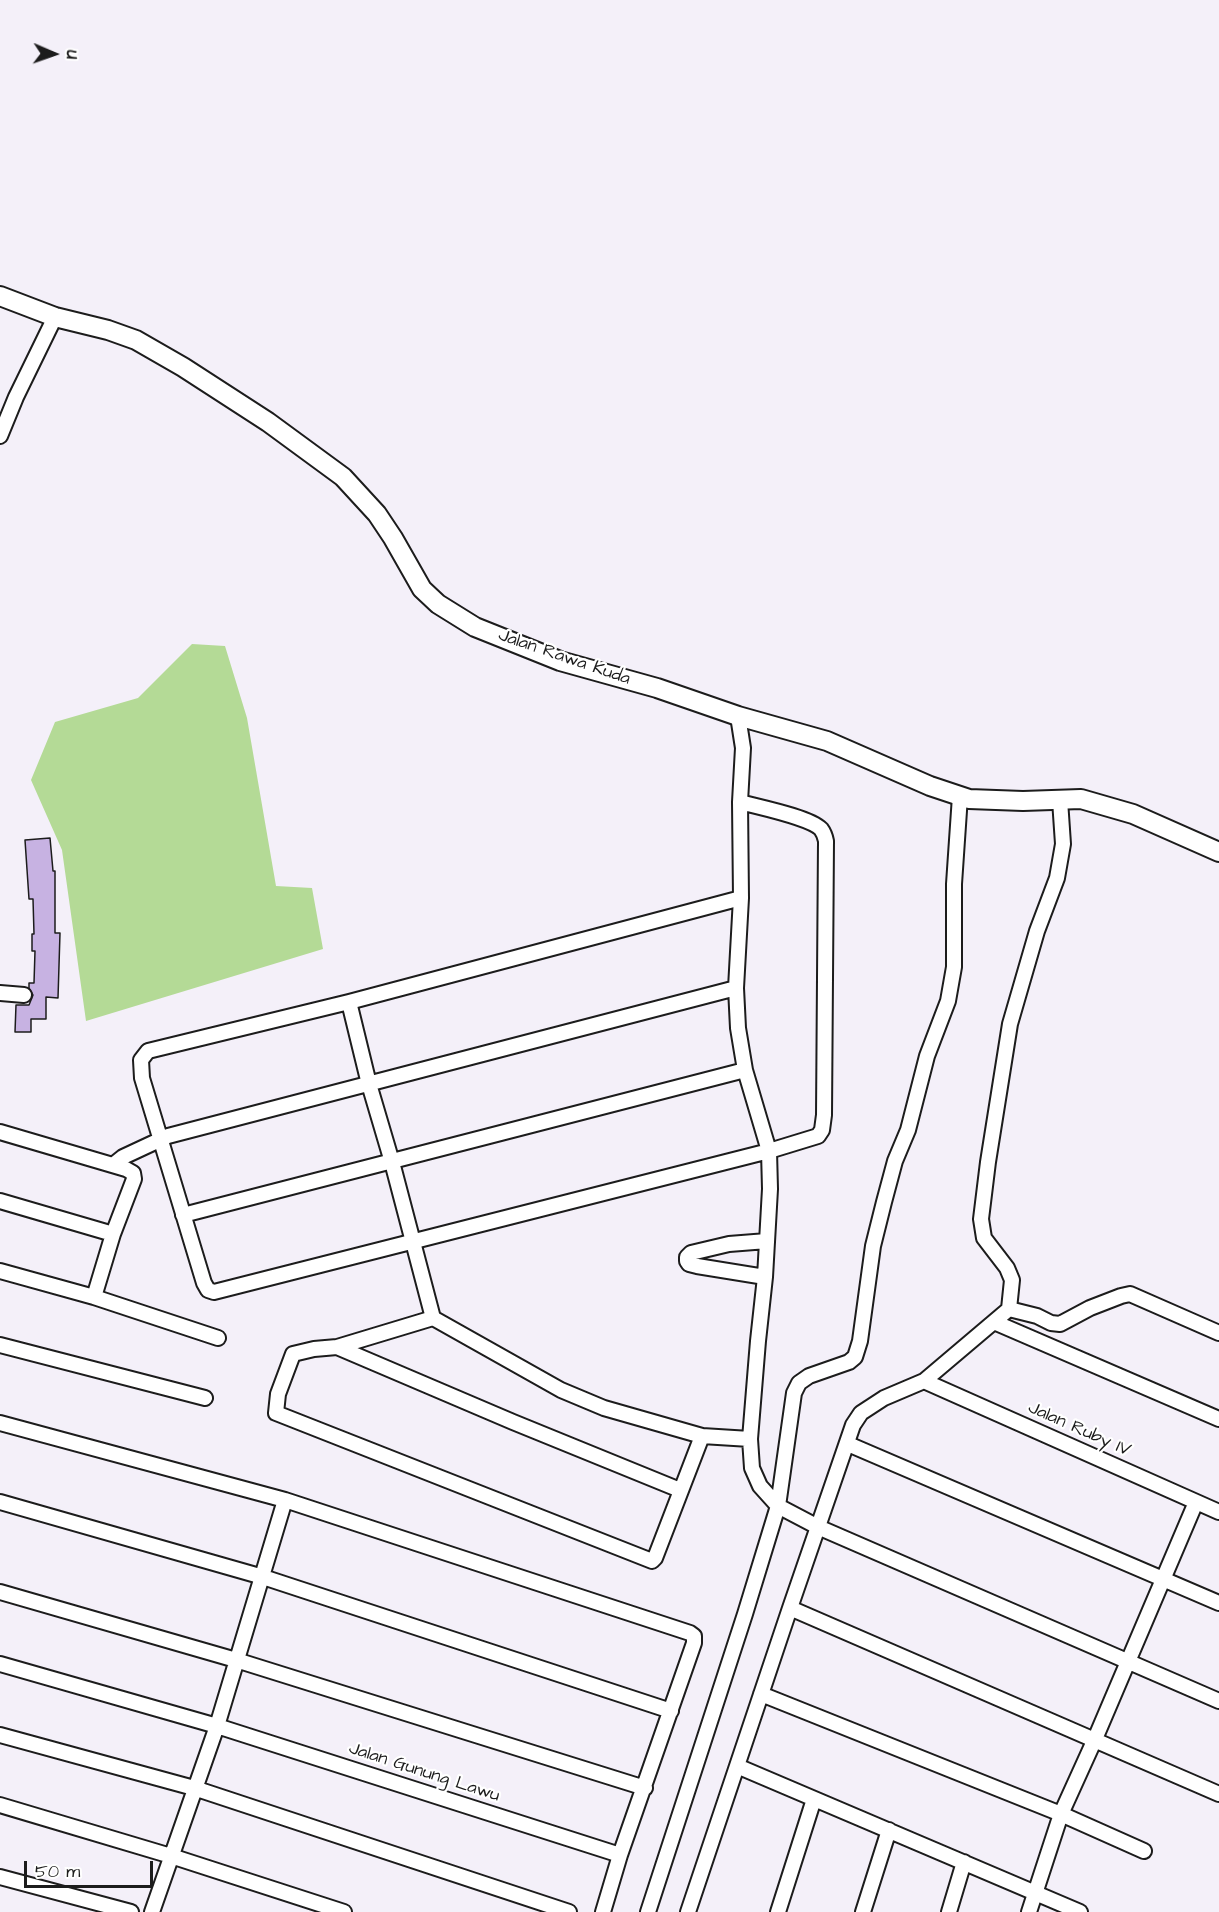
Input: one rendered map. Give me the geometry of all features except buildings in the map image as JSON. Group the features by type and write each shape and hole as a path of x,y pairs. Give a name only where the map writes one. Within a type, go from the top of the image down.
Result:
{"street":[{"name":"Jalan Rawa Kuda","path":"0,296 55,317 108,330 136,340 183,367 268,422 343,477 377,514 422,589 438,604 475,627 560,661 657,688 738,716 827,741 930,786 969,799 1081,800 1133,814 1219,852"},
{"path":"0,436 16,397 55,317"},
{"path":"738,716 742,748 741,898 736,988 738,1028 745,1070 769,1151 770,1189 765,1277 750,1439 752,1468 756,1478 778,1506 818,1527 1219,1701"},
{"path":"648,1912 778,1506 794,1393 799,1383 809,1376 849,1362 855,1357 860,1341 873,1246 884,1202 908,1130 927,1056 948,1001 954,966 954,884 960,796"},
{"path":"688,1912 853,1425 861,1413 884,1398 924,1381 1009,1309 1012,1280 1007,1268 984,1238 981,1219 1010,1024 1037,931 1057,878 1063,844 1060,800"},
{"path":"740,802 819,826 824,832 826,842 823,1125 818,1136 769,1151 214,1292 208,1290 159,1139 142,1078 141,1060 148,1051 349,1002 741,898"},
{"path":"113,1165 123,1157 159,1139 736,988"},
{"path":"0,993 24,995"},
{"path":"349,1002 433,1318 582,1400 634,1418 702,1436 750,1439"},
{"path":"183,1215 745,1070"},
{"path":"0,1132 133,1173 134,1179 113,1234 94,1297"},
{"path":"0,1201 113,1234"},
{"path":"765,1277 689,1264 687,1257 691,1253 729,1244 767,1241"},
{"path":"0,1271 94,1297 218,1338"},
{"path":"1009,1309 1060,1324 1090,1308 1130,1294 1219,1333"},
{"path":"433,1318 337,1347 293,1353 278,1394 276,1413 652,1561 702,1436"},
{"path":"993,1322 1219,1419"},
{"path":"0,1345 205,1398"},
{"path":"337,1347 680,1490"},
{"name":"Jalan Ruby IV","path":"924,1381 1219,1512"},
{"path":"0,1423 285,1500 694,1636 694,1643 672,1711 603,1912"},
{"path":"848,1444 1219,1603"},
{"path":"152,1912 217,1726 285,1500"},
{"path":"0,1502 263,1577 672,1711"},
{"path":"1029,1912 1061,1814 1196,1502"},
{"path":"0,1592 236,1660 645,1788"},
{"path":"790,1608 1219,1794"},
{"name":"Jalan Gunung Lawu","path":"0,1664 217,1726 621,1855"},
{"path":"761,1694 1061,1814 1143,1851"},
{"path":"0,1735 194,1788 569,1912"},
{"path":"737,1766 1080,1912"},
{"path":"778,1912 814,1799"},
{"path":"0,1805 171,1856 344,1912"},
{"path":"863,1912 889,1830"},
{"path":"948,1912 964,1862"},
{"path":"0,1877 131,1912"}],"green space":[{"path":"192,644 225,646 247,718 276,886 312,888 323,949 86,1021 62,850 31,780 55,722 138,698"}]}
